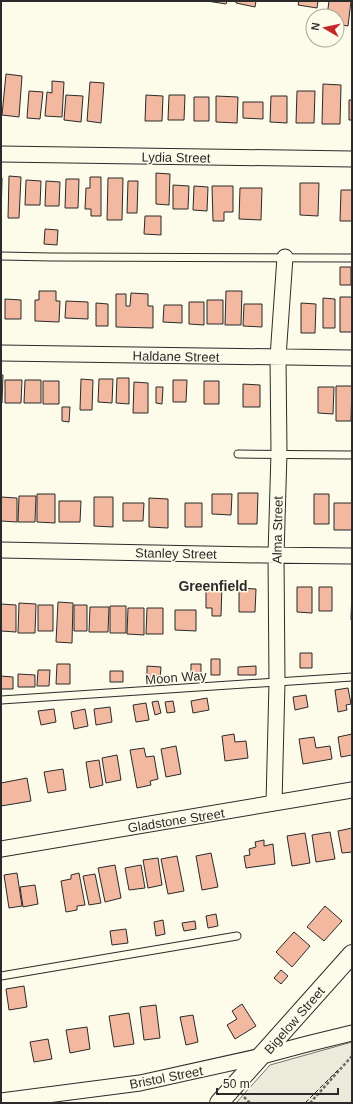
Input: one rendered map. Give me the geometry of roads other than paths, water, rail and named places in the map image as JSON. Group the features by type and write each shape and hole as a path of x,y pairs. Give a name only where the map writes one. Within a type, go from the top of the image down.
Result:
{"street":[{"name":"Lydia Street","path":"1,154 352,159"},
{"name":"Alma Street","path":"274,803 277,683 276,555 279,453 278,357 285,257"},
{"name":"Haldane Street","path":"1,353 352,358"},
{"name":"Stanley Street","path":"1,550 352,556"},
{"name":"Gladstone Street","path":"1,849 352,790"},
{"name":"Bigelow Street","path":"219,1103 352,954"},
{"name":"Bristol Street","path":"1,1102 140,1083 262,1056 352,1033"}],"lane":[{"path":"1,256 50,258 352,258"},
{"path":"238,454 279,453 352,455"},
{"name":"Moon Way","path":"1,700 352,677"},
{"path":"1,976 237,936"}],"district":[{"name":"Greenfield","path":"213,586"}]}
